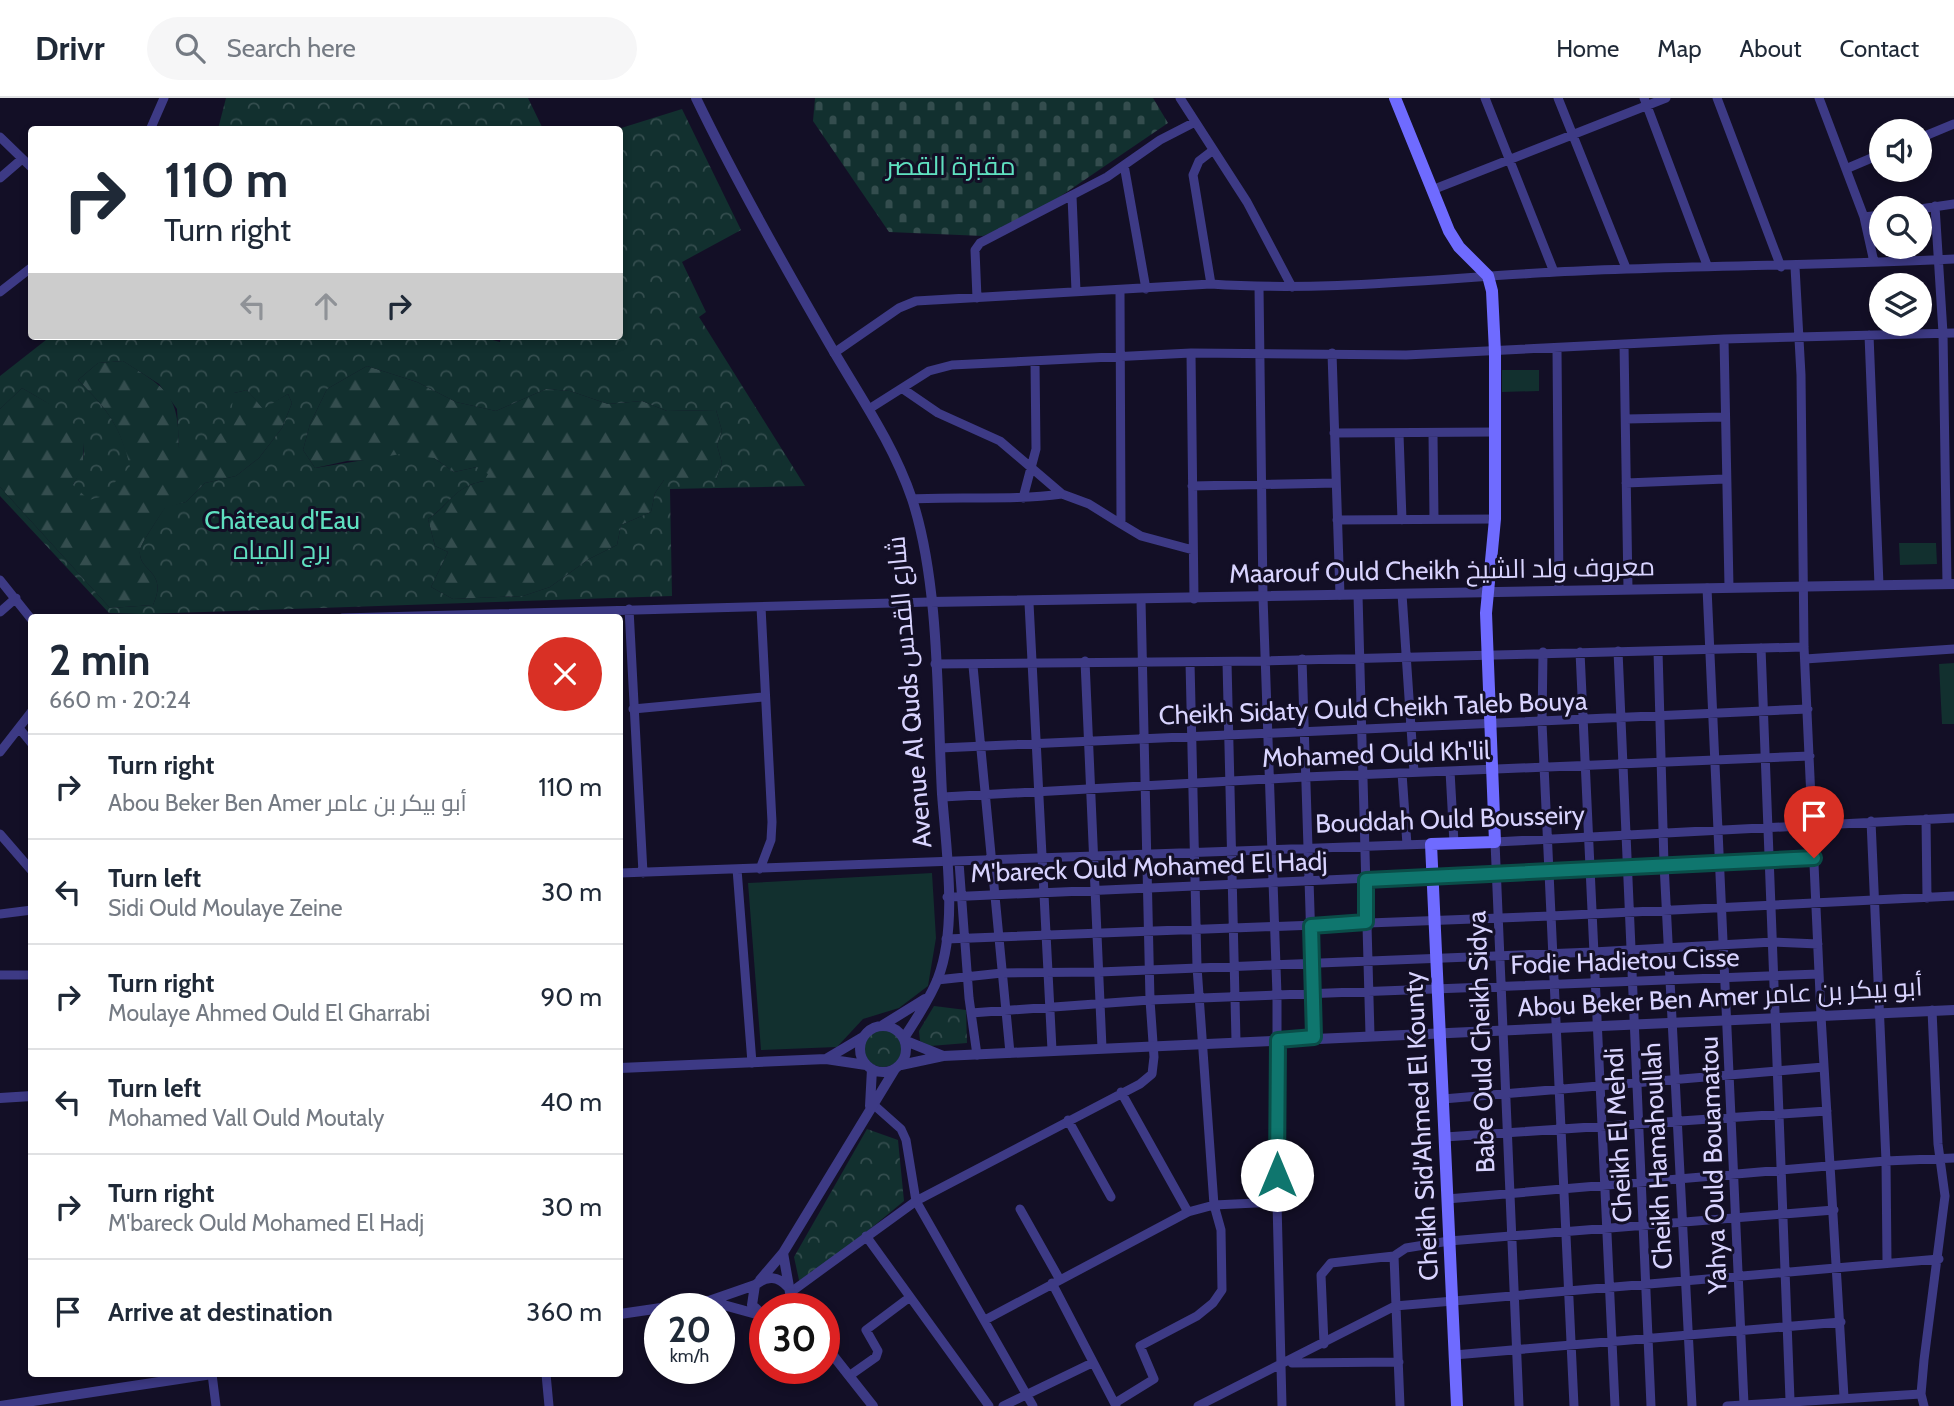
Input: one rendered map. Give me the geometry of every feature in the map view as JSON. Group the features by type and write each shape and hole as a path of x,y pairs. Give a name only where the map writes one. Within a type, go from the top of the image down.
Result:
{"main road":[{"path":"1395,98 1455,242 1488,276"},
{"name":"Babe Ould Cheikh Sidya","path":"1488,276 1491,284 1495,352 1495,519 1486,613 1494,842"},
{"name":"Bouddah Ould Bousseiry","path":"1431,844 1494,842"},
{"name":"Cheikh Sid'Ahmed El Kounty","path":"1431,844 1457,1406"}],"street":[{"path":"152,126 164,98"},
{"name":"Avenue Al Quds شارع القدس","path":"696,98 761,226 869,410 912,499 924,550 935,664 947,862 946,939 937,980 905,1040"},
{"path":"1180,98 1247,202 1292,286"},
{"path":"1485,98 1554,272"},
{"path":"1558,98 1626,268"},
{"path":"1432,190 1573,136 1646,102 1667,98"},
{"path":"1717,98 1781,267"},
{"path":"1819,98 1848,168 1864,217 1874,262"},
{"path":"1646,102 1707,265"},
{"path":"977,298 975,250 980,243 1072,196 1124,166 1160,140 1195,122"},
{"path":"1932,133 1954,124"},
{"path":"0,137 28,164"},
{"path":"1211,284 1193,175 1199,161 1212,151"},
{"path":"0,178 22,159"},
{"path":"1848,168 1869,159"},
{"path":"1124,166 1146,289"},
{"path":"1072,196 1076,291"},
{"path":"1932,207 1954,204"},
{"path":"1935,206 1950,501 1950,584"},
{"path":"1864,217 1869,216"},
{"path":"834,353 908,303 1211,284 1259,287 1406,284 1626,268 1707,265 1795,267 1954,259"},
{"path":"1795,267 1796,311 1800,336 1804,647 1821,1016 1841,1322 1843,1397"},
{"path":"0,292 28,270"},
{"path":"1259,287 1263,597 1278,995 1277,1202 1285,1364 1282,1406"},
{"path":"1120,291 1121,524"},
{"path":"1932,333 1954,333"},
{"path":"869,410 942,366 1191,354 1495,352 1724,339 1869,335"},
{"path":"1869,336 1879,584"},
{"path":"1724,339 1729,587"},
{"path":"1624,344 1628,589"},
{"path":"1558,349 1559,590"},
{"path":"1332,353 1340,595"},
{"path":"1191,354 1194,598"},
{"path":"1023,498 1036,449 1035,362"},
{"path":"903,388 938,413 1000,441 1062,494 1089,504 1141,536 1193,550"},
{"path":"1626,419 1725,417"},
{"path":"1334,433 1495,432"},
{"path":"1399,433 1402,520"},
{"path":"1433,434 1434,519"},
{"path":"1626,483 1726,479"},
{"path":"1192,486 1336,483"},
{"path":"912,499 1023,498 1062,494"},
{"path":"1337,520 1495,519"},
{"path":"0,580 28,614"},
{"name":"Maarouf Ould Cheikh معروف ولد الشيخ","path":"930,602 1029,603 1950,584"},
{"name":"Yahya Ould Bouamatou","path":"1707,588 1715,713 1744,1404"},
{"path":"1402,594 1414,772"},
{"path":"1358,595 1370,1035"},
{"path":"0,612 16,598"},
{"path":"794,1293 866,1236 916,1201 1152,1074 1141,600"},
{"path":"549,614 629,608 930,602"},
{"path":"1029,603 1052,1051"},
{"path":"760,869 772,834 761,607"},
{"path":"629,608 643,873"},
{"path":"935,664 973,666 1085,661 1265,662 1359,657 1804,647"},
{"path":"1761,648 1790,1400"},
{"path":"1805,659 1954,649"},
{"name":"Cheikh Hamahoullah","path":"1658,651 1664,864 1692,1406"},
{"path":"1580,652 1615,1406"},
{"name":"Cheikh El Mehdi","path":"1618,652 1651,1406"},
{"path":"1543,653 1542,723 1574,1406"},
{"path":"1302,659 1307,847 1315,994 1314,1037"},
{"path":"1085,661 1102,1048"},
{"path":"1020,1209 1092,1363 1115,1405 1154,1379 1140,1353 1140,1346 1197,1316 1213,1303 1222,1290 1221,1230 1214,1205 1197,967 1190,662"},
{"path":"1227,662 1236,1041"},
{"path":"973,666 1010,1053"},
{"path":"634,709 764,697"},
{"name":"Cheikh Sidaty Ould Cheikh Taleb Bouya","path":"940,748 1808,709"},
{"path":"0,752 28,716"},
{"path":"19,728 28,739"},
{"name":"Mohamed Ould Kh'lil","path":"943,797 1305,777 1810,756"},
{"path":"1450,771 1454,843"},
{"path":"1402,774 1406,845"},
{"name":"Bouddah Ould Bousseiry","path":"1494,842 1719,828 1954,818"},
{"path":"1926,819 1927,898"},
{"path":"1871,821 1886,1161 1887,1262"},
{"path":"0,834 28,866"},
{"name":"Babe Ould Cheikh Sidya","path":"1494,842 1519,1406"},
{"name":"Bouddah Ould Bousseiry","path":"623,873 1431,844"},
{"name":"M'bareck Ould Mohamed El Hadj","path":"947,897 1814,858"},
{"path":"959,862 977,1055"},
{"path":"737,869 752,1063"},
{"path":"946,939 1274,928 1954,896"},
{"path":"0,914 28,910"},
{"path":"937,980 1002,973 1235,967 1773,942 1818,944"},
{"name":"Fodie Hadietou Cisse","path":"971,1013 1150,1000 1819,974"},
{"path":"0,975 28,975"},
{"name":"Avenue Al Quds شارع القدس","path":"883,1025 927,997"},
{"path":"1924,1406 1920,1394 1950,1196 1939,1159 1932,1010"},
{"name":"Abou Beker Ben Amer أبو بيكر بن عامر","path":"898,1067 943,1056 1440,1031 1954,1010"},
{"path":"755,1293 758,1283 783,1254 906,1054 905,1040 895,1028 883,1025 871,1029 863,1037 826,1059"},
{"path":"863,1037 860,1052 869,1067 872,1089 868,1116"},
{"name":"Abou Beker Ben Amer أبو بيكر بن عامر","path":"905,1040 943,1056"},
{"path":"623,1068 826,1059 869,1067 884,1073 898,1067"},
{"path":"1443,1099 1824,1067"},
{"path":"1121,1092 1188,1212"},
{"path":"0,1098 28,1096"},
{"path":"874,1105 893,1120 906,1140 916,1201 1033,1406"},
{"path":"1445,1137 1827,1111"},
{"path":"1068,1120 1111,1197"},
{"path":"1447,1199 1886,1161 1954,1158"},
{"path":"985,1320 1188,1212 1214,1205 1277,1202"},
{"path":"1324,1344 1321,1275 1331,1264 1394,1256 1406,1248 1449,1241 1833,1210"},
{"path":"866,1236 989,1406"},
{"path":"783,1254 788,1293"},
{"path":"1394,1256 1400,1406"},
{"path":"1198,1406 1395,1306 1939,1259"},
{"path":"731,1293 776,1278 786,1293"},
{"path":"849,1376 876,1357 878,1351 866,1330 910,1297"},
{"path":"623,1314 644,1310"},
{"path":"1454,1355 1841,1322"},
{"path":"1285,1364 1399,1362"},
{"path":"1003,1406 1092,1363"},
{"path":"840,1364 873,1406"},
{"path":"0,1406 192,1377"},
{"path":"212,1377 216,1406"},
{"path":"546,1377 549,1406"},
{"path":"1727,1406 1920,1394"}],"green space":[{"path":"226,98 528,98 542,126 219,126"},
{"name":"مقبرة القصر","path":"815,98 1153,98 1168,123 1030,217 983,236 889,232 813,121"},
{"name":"Château d'Eau برج المياه","path":"682,109 741,230 682,262 706,312 699,317 805,486 670,489 672,596 143,614 109,613 0,496 0,487 110,608 153,605 157,585 152,573 143,563 140,551 165,507 186,502 205,483 236,476 259,458 282,428 292,403 288,394 263,409 247,390 234,393 229,426 212,441 179,448 177,409 159,384 123,361 98,363 78,380 112,419 130,467 100,497 89,500 73,485 84,450 82,437 75,425 65,415 22,388 0,409 0,376 46,340 623,340 623,127","holes":["367,366 417,382 456,402 496,411 546,389 570,391 608,404 642,401 667,411 716,410 722,431 717,445 722,463 716,480 664,480 655,493 651,512 621,525 617,545 589,559 550,587 523,596 453,599 431,587 448,552 435,546 428,519 459,491 484,481 488,474 477,467 454,472 434,458 401,454 315,468 303,450 310,424 327,389"]},
{"path":"123,361 168,394 176,415 179,448 234,393 247,390 263,408 288,394 292,403 282,428 259,458 236,476 205,483 186,502 165,508 140,551 143,563 152,573 157,585 153,605 110,608 0,487 0,409 22,388 67,414 84,437 83,467 73,485 129,467 117,429 97,400 78,380 98,363"},
{"path":"367,366 417,382 456,402 496,411 546,389 570,391 608,404 642,401 667,411 716,410 722,431 717,445 722,463 716,480 664,480 655,493 651,512 621,525 617,545 589,559 550,587 523,596 453,599 431,587 448,552 435,546 428,519 459,491 484,481 477,467 454,472 434,458 347,461 315,468 303,450 310,424 327,389"},
{"path":"1502,370 1539,370 1539,391 1502,392"},
{"path":"1899,543 1936,543 1937,564 1900,565"},
{"path":"1954,663 1954,724 1942,724 1939,664"},
{"path":"932,873 936,938 928,986 899,1008 863,1019 837,1047 761,1050 748,883"},
{"path":"934,1006 966,1010 967,1043 930,1046 920,1041 919,1031"},
{"path":"883,1029 896,1035 902,1048 896,1061 883,1067 870,1061 864,1048 870,1035"},
{"path":"867,1129 898,1140 904,1201 807,1281 799,1280 794,1257"}],"route":[{"path":"1277,1175 1278,1040 1314,1037 1315,994 1311,926 1366,922 1366,880 1814,858"}]}
